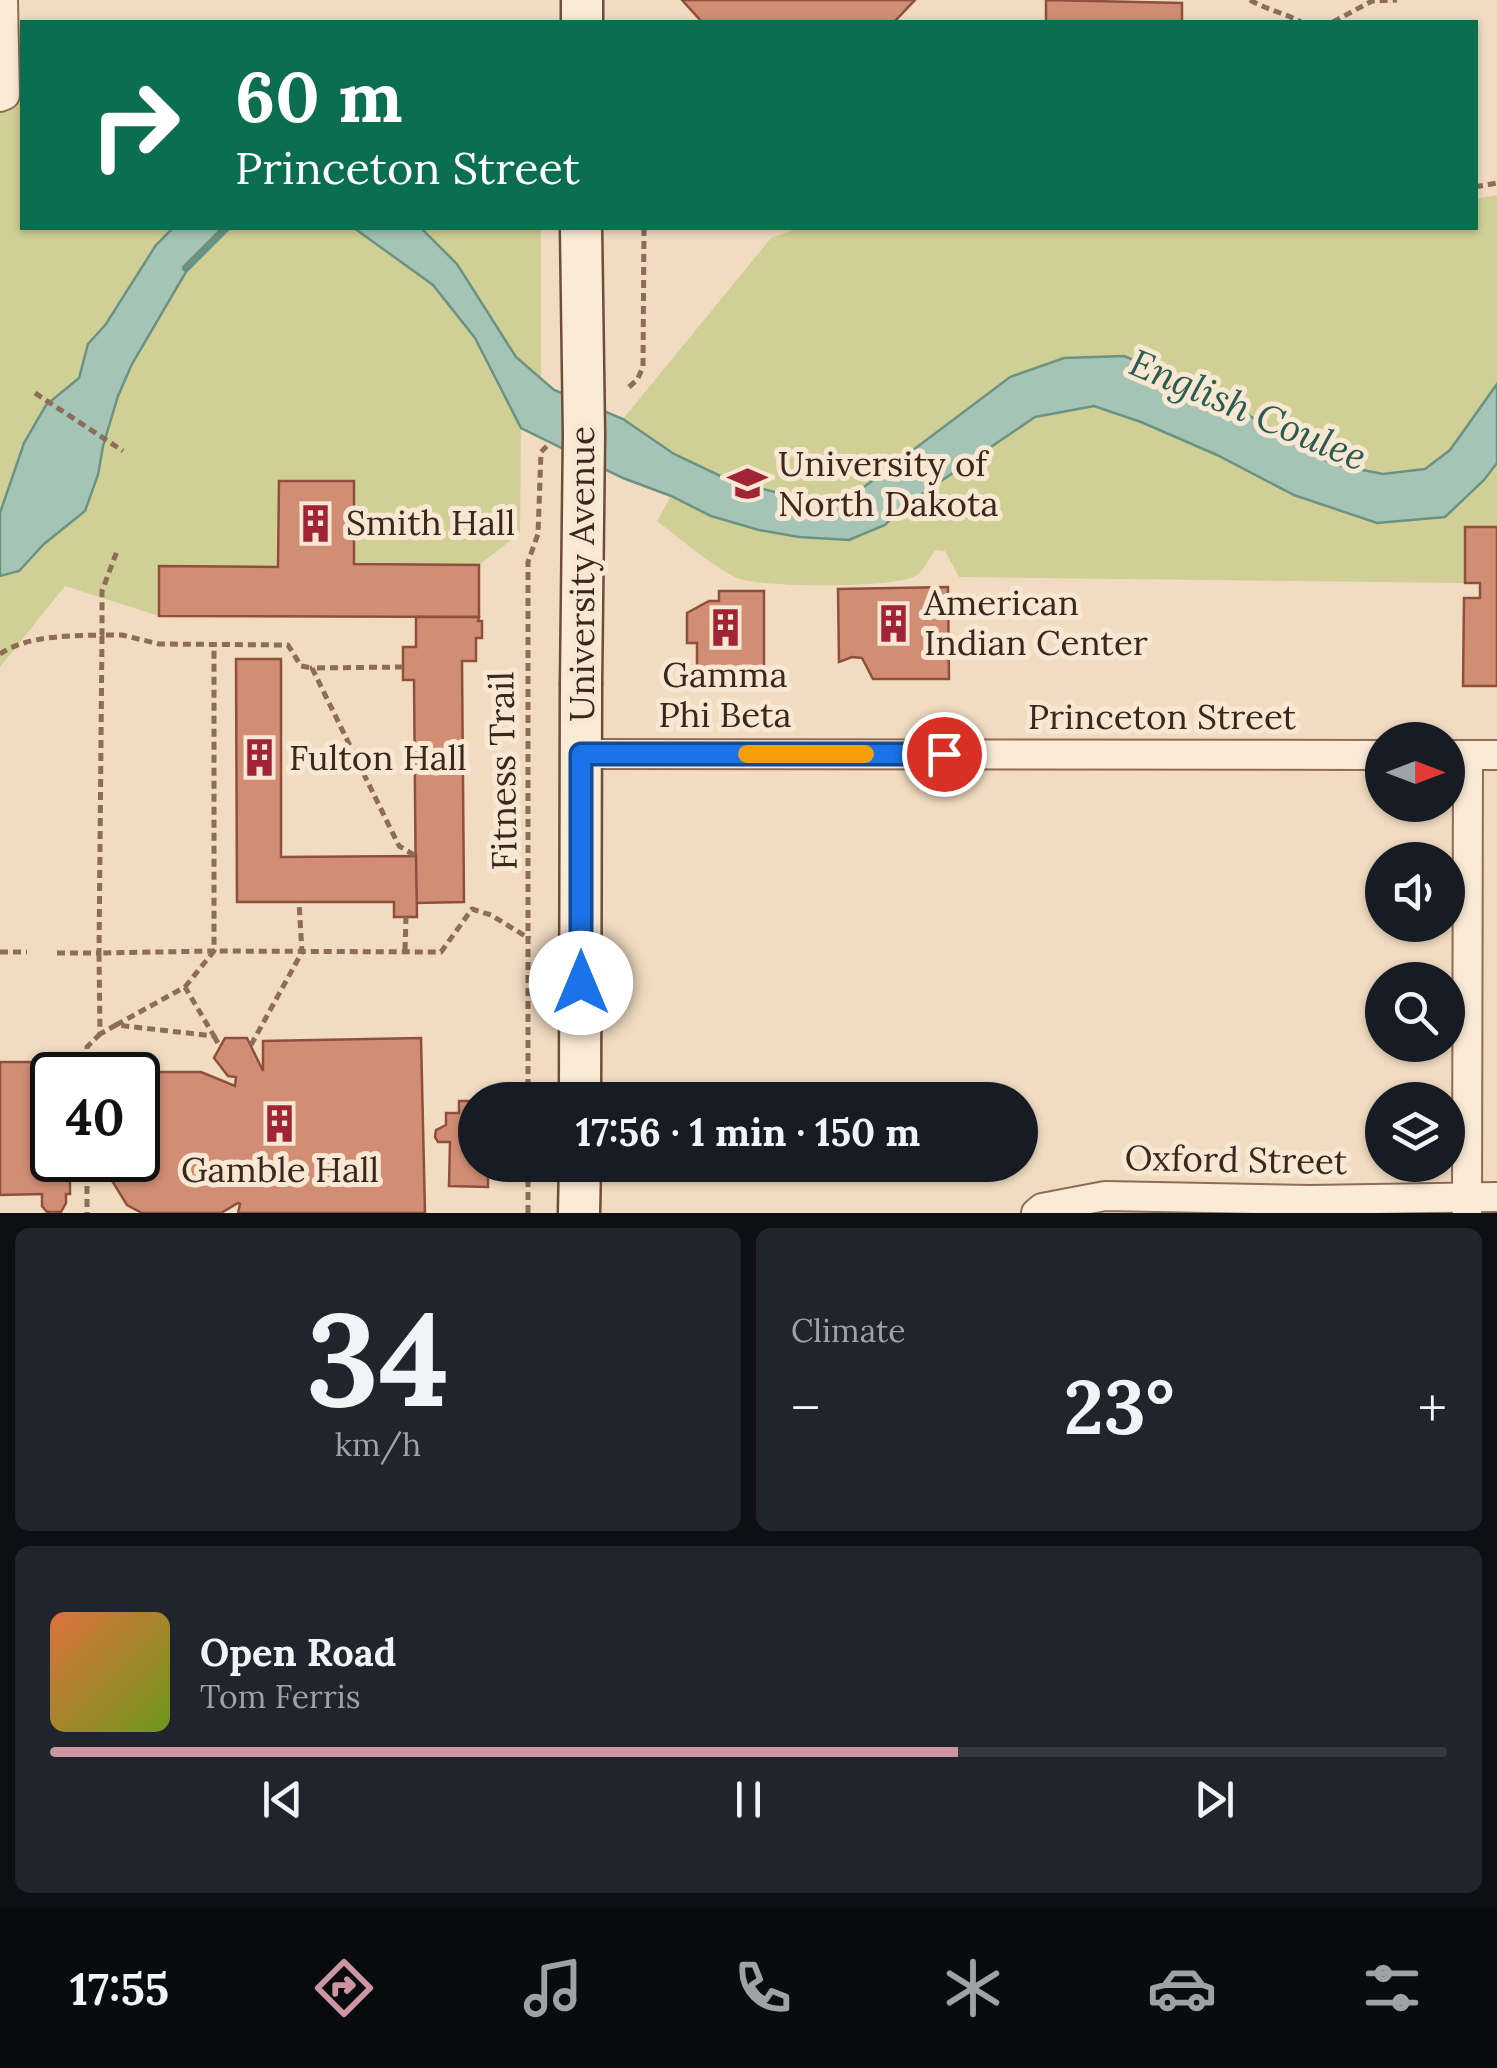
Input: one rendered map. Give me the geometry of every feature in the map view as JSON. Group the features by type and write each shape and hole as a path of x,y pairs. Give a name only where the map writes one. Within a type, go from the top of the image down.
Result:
{"street":[{"path":"2,96 3,0"},
{"name":"University Avenue","path":"580,1082 584,435 581,230"},
{"name":"Princeton Street","path":"581,754 1365,755"},
{"path":"1465,755 1497,755"},
{"path":"1459,822 1467,1205"},
{"path":"579,1213 580,1182"},
{"name":"Oxford Street","path":"1036,1213 1042,1208 1105,1196 1467,1205 1497,1197"}],"path":[{"path":"1250,0 1273,14 1297,20"},
{"path":"1337,20 1372,1 1397,0"},
{"path":"630,387 644,367 644,230"},
{"path":"35,392 123,451"},
{"name":"Fitness Trail","path":"528,1082 528,562 538,534 541,452 547,446"},
{"path":"100,1034 102,591 117,551"},
{"path":"0,654 40,640 122,635 160,644 288,645 302,666 312,668 403,667"},
{"path":"87,1052 100,1034 185,987 214,952 214,645"},
{"path":"312,668 399,846 416,856"},
{"path":"251,1045 302,952 299,902"},
{"path":"57,953 440,952 472,910 491,915 530,938"},
{"path":"405,950 406,916"},
{"path":"0,952 27,952"},
{"path":"185,987 220,1047"},
{"path":"116,1025 214,1036"},
{"path":"87,1182 87,1213"},
{"path":"528,1182 528,1213"}],"shaded area":[{"path":"20,95 20,230 171,230 156,245 106,324 88,344 79,378 12,478 0,510 0,97"},
{"path":"1497,195 1497,384 1450,450 1425,469 1383,474 1332,464 1200,387 1010,377 848,499 791,496 731,481 674,454 623,419 771,238 794,230 1478,230 1478,198"},
{"path":"171,230 220,230 190,265 132,364 118,396 85,511 44,544 19,571 0,576 0,513 24,443 46,405 79,378 88,344 106,324 156,245"},
{"path":"219,230 357,230 433,285 475,338 521,428 520,533 479,565 354,564 354,481 279,481 278,567 159,566 159,616 65,586 0,667 0,576 19,571 44,544 85,511 118,396 171,283"},
{"path":"357,230 423,230 457,264 516,357 554,390 623,419 674,454 731,481 791,496 848,499 1010,377 1064,358 1124,356 1200,387 1332,464 1383,474 1425,469 1450,450 1497,384 1497,463 1445,517 1377,523 1294,495 1217,455 1094,406 1035,417 903,507 885,525 849,540 799,537 711,516 521,428 475,338 433,285"},
{"path":"421,230 541,230 541,379 516,357"},
{"path":"1094,406 1217,455 1294,495 1377,523 1497,453 1497,527 1465,527 1465,583 959,577 945,551 935,550 920,573 905,580 830,585 740,579 657,521 671,496 711,516 885,525 903,507 1035,417"}],"building":[{"path":"682,0 915,0 896,20 700,20"},
{"path":"1046,0 1182,3 1182,20 1046,20"},
{"name":"Smith Hall","path":"279,481 354,481 354,564 479,565 479,617 159,616 159,566 278,567"},
{"path":"1465,527 1497,527 1497,686 1463,686 1464,598 1480,598 1480,583 1465,583"},
{"name":"American Indian Center","path":"948,587 949,679 873,679 862,658 839,662 838,589"},
{"name":"Gamma Phi Beta","path":"719,591 764,591 764,673 697,673 697,643 687,643 687,613 709,601 719,601"},
{"path":"416,617 479,617 478,621 482,621 482,638 476,638 476,661 462,661 464,902 416,903 414,680 403,680 403,647 416,647"},
{"name":"Fulton Hall","path":"236,659 281,659 281,857 416,856 417,917 394,917 394,902 237,902"},
{"name":"Gamble Hall","path":"225,1038 247,1038 263,1071 263,1041 421,1038 425,1213 238,1213 238,1203 221,1213 142,1213 127,1205 113,1182 160,1182 160,1072 201,1072 235,1086 236,1077 228,1076 214,1058"},
{"path":"0,1062 30,1062 30,1182 70,1182 70,1194 66,1194 61,1212 47,1212 42,1206 42,1194 0,1195"},
{"path":"446,1113 458,1113 458,1182 488,1182 488,1187 449,1186 450,1142 438,1142 435,1137 436,1130 446,1125"}],"waterway":[{"name":"English Coulee","path":"186,268 224,230"}],"slow traffic":[{"path":"747,754 865,754"}],"place":[{"name":"University of North Dakota","path":"748,484"},
{"name":"Smith Hall","path":"316,523"},
{"name":"American Indian Center","path":"894,623"},
{"name":"Gamma Phi Beta","path":"725,628"},
{"name":"Fulton Hall","path":"259,758"},
{"name":"Gamble Hall","path":"280,1123"}],"route":[{"path":"581,983 581,754 944,754"}]}
